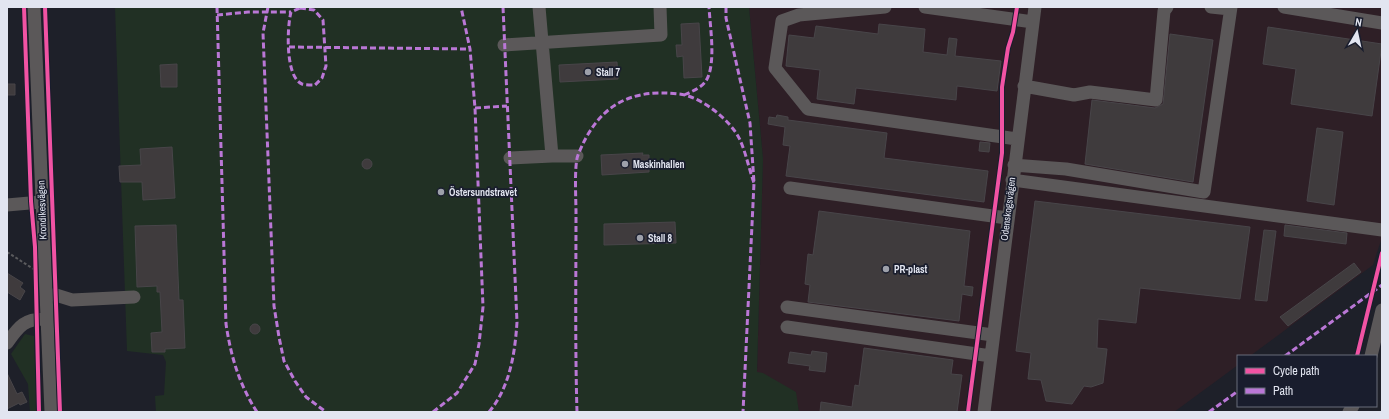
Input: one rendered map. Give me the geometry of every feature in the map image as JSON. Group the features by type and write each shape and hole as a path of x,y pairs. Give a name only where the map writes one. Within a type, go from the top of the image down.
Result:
{"street":[{"name":"Krondikesvägen","path":"34,7 42,202 38,272 46,295 51,412"},
{"path":"539,7 552,156"},
{"path":"504,45 661,34 660,7"},
{"path":"885,7 799,11 782,20 775,68 808,109 1017,139"},
{"path":"925,7 1000,12 1033,22"},
{"name":"Odenskogsvägen","path":"984,412 1007,218 1035,7"},
{"path":"1024,86 1074,95 1090,92 1156,100 1164,11 1167,7"},
{"path":"1014,165 1066,169 1204,192 1230,8 1211,7"},
{"path":"1288,7 1382,23"},
{"path":"510,158 577,156"},
{"path":"1012,180 1382,230"},
{"path":"790,188 1007,218"},
{"path":"7,205 42,202"},
{"path":"46,295 56,295 72,300 134,297"},
{"path":"787,307 993,335"},
{"path":"1371,355 1382,310"},
{"path":"7,343 24,322 36,318 47,319"},
{"path":"787,327 991,356"}],"path":[{"path":"7,252 38,272"}],"shaded area":[{"path":"749,7 1382,7 1382,237 1373,265 1251,355 1237,355 1237,366 1174,412 799,412 795,392 757,372 763,159"}],"green space":[{"name":"Östersundstravet","path":"115,7 749,7 763,159 757,372 763,373 796,392 799,412 156,412 155,396 164,395 166,362 163,355 127,351"},
{"path":"25,334 34,336 37,412 30,412 28,384 11,354"}],"building":[{"path":"699,23 702,77 684,78 683,56 677,57 676,45 682,45 681,24"},
{"path":"879,24 925,29 923,52 947,55 949,38 957,39 955,56 1001,61 997,91 957,86 956,100 856,88 854,104 817,99 820,70 786,66 789,35 814,38 816,26 878,34"},
{"path":"1268,27 1382,44 1372,116 1291,104 1296,69 1263,64"},
{"path":"1170,34 1213,40 1193,182 1085,164 1092,100 1155,108 1163,104"},
{"name":"Stall 7","path":"617,62 618,79 560,82 559,65"},
{"path":"177,64 177,87 161,87 160,65"},
{"path":"7,84 15,84 15,95 7,95"},
{"path":"777,115 788,117 788,120 887,133 884,158 988,171 984,202 786,176 790,146 783,145 785,127 768,124 769,117 776,118"},
{"path":"1317,128 1343,132 1334,205 1307,201"},
{"path":"980,142 990,143 989,152 979,151"},
{"path":"172,147 175,198 143,200 142,182 120,182 119,166 141,165 140,149"},
{"name":"Maskinhallen","path":"643,153 642,155 649,155 649,172 602,175 601,155"},
{"path":"365,159 369,159 371,160 371,168 365,169 362,166 362,162"},
{"path":"1035,201 1250,227 1240,299 1140,288 1136,323 1098,319 1097,348 1107,349 1103,383 1091,387 1084,386 1072,404 1046,401 1041,380 1028,379 1031,353 1016,351"},
{"name":"PR-plast","path":"819,211 970,231 964,286 973,287 972,296 962,294 959,321 808,302 810,285 805,284 808,254 813,255"},
{"name":"Stall 8","path":"675,222 676,243 604,245 604,224"},
{"path":"176,225 179,300 183,300 185,348 165,349 165,352 152,352 151,333 162,332 160,292 157,292 157,286 137,287 135,226"},
{"path":"1285,225 1347,233 1346,244 1284,236"},
{"path":"1264,230 1276,231 1267,301 1255,300"},
{"path":"1354,263 1361,272 1288,326 1280,317"},
{"path":"7,273 23,283 20,287 25,291 20,300 7,292"},
{"path":"253,324 257,324 260,329 257,334 253,334 250,331 250,327"},
{"path":"864,348 953,360 951,374 962,375 957,412 820,412 821,402 852,407 855,385 859,386"},
{"path":"812,351 827,353 825,372 809,370 810,366 788,363 790,352 811,355"},
{"path":"7,373 17,394 22,392 27,402 20,405 19,403 7,409"}],"marked path":[{"path":"217,7 226,324 230,348 237,370 245,391 257,412"},
{"path":"268,7 263,33 274,306 284,361 306,397 326,412"},
{"path":"433,412 457,393 475,364 483,307 475,108 470,49 461,7"},
{"path":"489,412 507,381 513,358 517,322 503,7"},
{"path":"684,95 703,84 710,72 712,44 709,7"},
{"path":"726,7 726,18 750,123 754,183 743,412"},
{"path":"300,8 314,10 323,20 326,66 322,78 315,85 302,84 296,80 290,62 288,40 291,12 300,8"},
{"path":"217,15 248,12 291,12"},
{"path":"289,47 470,49"},
{"path":"577,412 576,166 578,155 595,124 616,104 644,94 679,94 696,99 714,110 736,132 744,150 754,183"},
{"path":"475,108 507,106"},
{"path":"1286,355 1382,285"},
{"path":"1209,412 1237,392"}],"cycle path":[{"path":"24,7 31,201 35,247 39,412"},
{"path":"45,7 60,412"},
{"path":"968,412 1002,153 1002,87 1008,48 1013,32 1017,7"},
{"path":"1357,355 1382,253"}],"place":[{"name":"Stall 7","path":"588,72"},
{"name":"Maskinhallen","path":"625,164"},
{"name":"Östersundstravet","path":"441,192"},
{"name":"Stall 8","path":"640,238"},
{"name":"PR-plast","path":"886,269"}]}
